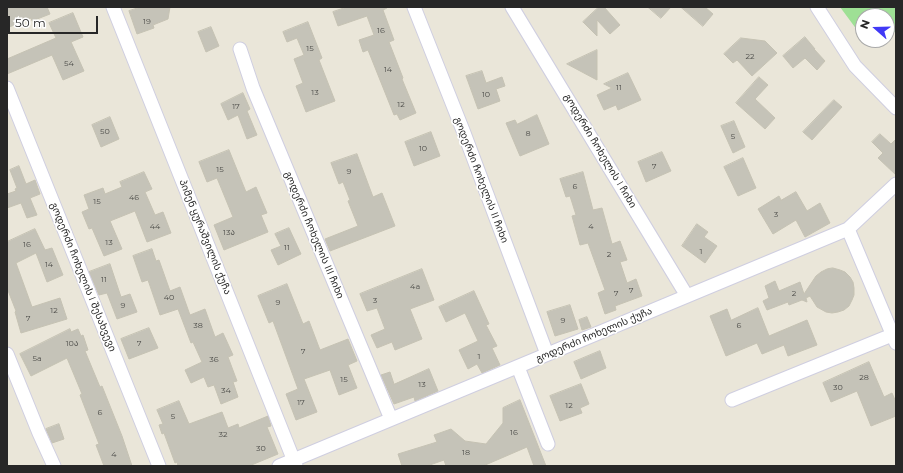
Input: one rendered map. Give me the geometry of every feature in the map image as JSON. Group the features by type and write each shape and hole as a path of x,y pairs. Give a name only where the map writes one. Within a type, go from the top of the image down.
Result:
{"street":[{"name":"პიმენ ყურაშვილის ქუჩა","path":"113,7 295,463"},
{"name":"გოდერძი ჩოხელის II ჩიხი","path":"414,7 547,354"},
{"name":"გოდერძი ჩოხელის I ჩიხი","path":"512,7 687,296"},
{"path":"816,7 855,66 896,108"},
{"name":"გოდერძი ჩოხელის III ჩიხი","path":"240,49 253,88 391,419"},
{"name":"გოდერძი ჩოხელის I შესახვევი","path":"7,88 159,466"},
{"name":"გოდერძი ჩოხელის ქუჩა","path":"279,466 295,463 391,419 848,229 896,184"},
{"path":"732,400 894,339 848,229"},
{"path":"7,354 54,466"},
{"path":"518,367 548,444"}],"green space":[{"path":"840,7 896,7 895,32 895,8 855,8 855,27"}],"building":[{"path":"7,7 47,7 50,14 32,21 31,18 7,28"},
{"path":"141,7 170,7 168,19 153,25 154,28 137,34 129,11"},
{"path":"347,7 387,7 383,10 394,40 389,42 416,113 400,120 397,114 394,115 368,50 363,52 359,40 374,35 367,16 338,26 333,12"},
{"path":"599,7 604,7 620,25 610,34 597,20 597,36 583,22"},
{"path":"648,7 671,7 661,18"},
{"path":"681,7 705,7 713,14 703,26"},
{"path":"73,13 83,37 71,42 84,71 63,80 52,55 7,74 7,59 56,38 49,23"},
{"path":"308,22 322,58 319,60 335,101 306,112 296,86 303,83 294,59 304,55 297,38 287,42 283,32"},
{"path":"211,27 219,46 206,52 198,32"},
{"path":"805,37 825,61 817,70 805,58 793,68 783,56"},
{"path":"741,38 765,41 777,53 752,76 737,60 733,63 724,54"},
{"path":"597,50 597,80 567,64"},
{"path":"482,71 486,83 502,77 505,86 496,89 500,101 478,109 466,76"},
{"path":"628,73 641,100 618,110 616,105 604,110 597,95 612,88 604,84"},
{"path":"759,77 768,85 755,99 775,118 765,129 736,103"},
{"path":"243,93 250,109 247,111 257,135 247,139 238,115 228,120 221,104"},
{"path":"834,100 842,107 812,140 803,132"},
{"path":"537,115 549,144 520,156 506,123 515,120 517,124"},
{"path":"110,117 119,139 101,147 92,125"},
{"path":"734,121 745,147 733,153 721,126"},
{"path":"431,132 440,156 414,166 405,142"},
{"path":"880,134 891,144 896,139 896,175 878,158 883,153 872,142"},
{"path":"229,150 246,192 256,187 267,213 261,215 268,232 224,250 214,225 233,217 217,178 207,182 199,162"},
{"path":"662,152 671,171 646,182 638,162"},
{"path":"357,154 373,197 382,193 395,226 330,251 325,239 358,226 348,201 350,200 343,182 339,184 331,163"},
{"path":"743,158 756,188 738,196 724,167"},
{"path":"19,166 26,184 35,180 40,194 30,198 37,215 27,218 21,203 7,208 7,194 16,191 15,189 17,188 10,170"},
{"path":"144,172 152,189 145,192 155,215 163,212 171,233 147,242 135,211 110,221 122,249 104,256 92,228 89,229 82,212 89,209 84,195 103,188 105,194 122,187 120,182"},
{"path":"583,172 593,210 602,208 612,244 620,241 627,260 620,262 627,283 636,279 642,296 615,306 616,310 605,314 598,293 605,290 588,243 580,245 572,216 576,215 570,196 566,197 560,179"},
{"path":"796,192 807,211 820,203 830,223 805,237 796,220 773,234 758,209 779,196 781,200"},
{"path":"697,224 708,232 704,237 717,246 705,263 682,246"},
{"path":"289,228 301,254 278,265 271,250 281,246 275,234"},
{"path":"35,229 45,250 52,248 63,275 47,282 36,253 16,263 32,307 60,298 67,319 21,333 16,311 7,288 7,242"},
{"path":"152,249 156,261 159,260 170,291 180,287 190,315 205,309 215,337 223,333 233,355 228,357 237,381 233,382 238,397 221,404 214,385 208,387 204,377 191,383 185,370 202,362 193,342 191,343 178,309 160,315 148,280 142,282 133,256"},
{"path":"110,264 121,297 130,294 137,312 117,319 107,293 99,295 89,272"},
{"path":"833,268 845,272 853,282 854,295 849,306 844,310 832,313 826,312 817,307 810,296 806,298 807,302 802,300 789,305 788,302 767,310 763,301 769,298 765,286 775,281 779,291 800,282 804,294 816,276 827,269"},
{"path":"422,269 434,300 410,309 422,339 395,350 392,342 377,348 371,335 385,329 377,308 367,311 360,294"},
{"path":"287,284 303,324 309,321 320,350 348,339 357,361 348,365 357,388 339,395 330,370 304,379 317,412 296,420 286,394 298,389 273,321 269,323 258,296"},
{"path":"474,291 489,324 486,325 497,346 492,348 500,365 482,373 477,364 468,369 459,350 478,341 465,313 446,322 439,307"},
{"path":"570,305 578,329 555,336 547,312"},
{"path":"758,308 769,336 807,320 817,345 788,356 784,345 762,354 757,343 726,356 710,316 727,309 731,320"},
{"path":"587,317 591,327 582,330 579,320"},
{"path":"149,328 158,348 129,359 121,339"},
{"path":"70,329 71,332 78,329 81,336 83,335 88,350 85,351 100,387 102,386 132,466 104,466 96,445 99,444 80,395 82,394 67,358 31,376 20,354"},
{"path":"600,351 606,368 581,379 574,362"},
{"path":"869,362 884,397 892,393 896,402 896,416 871,426 857,391 831,402 823,383"},
{"path":"429,369 438,391 415,401 414,397 394,404 381,375 390,372 394,384"},
{"path":"581,384 589,404 580,408 582,413 560,421 550,396"},
{"path":"520,400 546,466 534,466 527,447 483,466 446,466 444,460 427,466 402,466 398,454 437,442 434,435 451,429 465,441 486,444 503,423 503,408"},
{"path":"179,401 189,424 222,412 228,428 238,424 239,428 268,416 271,426 267,427 278,454 249,466 178,466 177,462 175,463 164,433 162,434 159,425 163,424 157,410"},
{"path":"59,424 64,439 52,443 46,429"}]}
